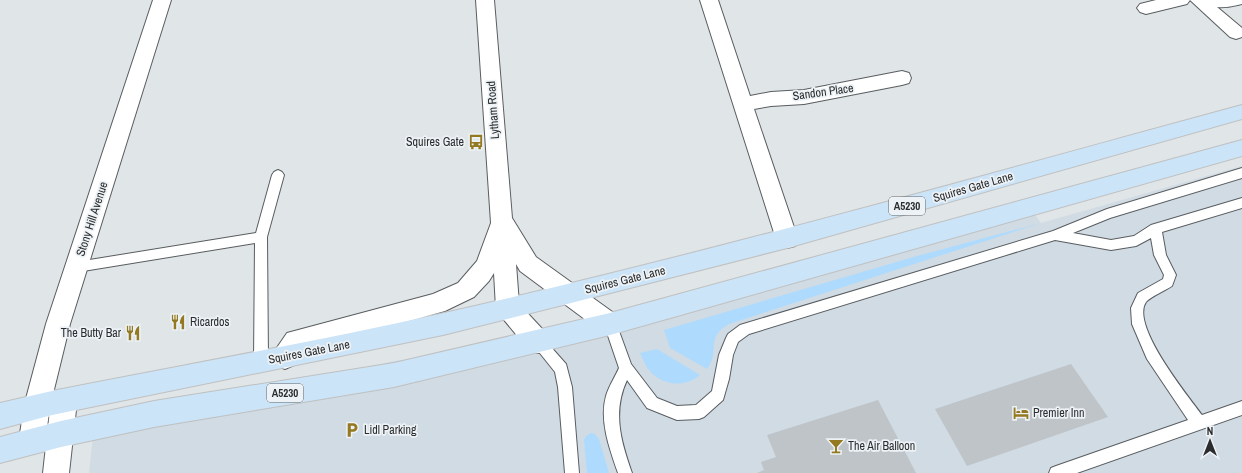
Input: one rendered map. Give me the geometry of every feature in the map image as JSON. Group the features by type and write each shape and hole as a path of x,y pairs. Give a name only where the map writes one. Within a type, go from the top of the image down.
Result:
{"main road":[{"name":"Squires Gate Lane","path":"0,416 37,406 261,361 285,358 449,323 788,239 1242,112"},
{"name":"A5230","path":"0,450 61,434 154,414 394,375 538,342 610,324 1242,148"}],"street":[{"name":"Stony Hill Avenue","path":"32,441 37,406 58,324 162,0"},
{"name":"Lytham Road","path":"487,0 508,308"},
{"path":"709,0 788,239"},
{"path":"1146,8 1180,0"},
{"path":"1199,0 1236,33"},
{"path":"1209,0 1231,1"},
{"name":"Sandon Place","path":"743,104 771,99 804,97 902,78"},
{"path":"285,358 296,341 437,304 466,290 481,274 487,264 502,220"},
{"name":"Lytham Road","path":"502,220 528,264 570,293 610,324"},
{"path":"508,308 538,342"},
{"path":"56,473 64,401"}],"lane":[{"path":"610,324 626,368 652,402 677,413 699,412 718,395 726,355 733,338 744,329 1055,235 1107,214 1242,173"},
{"path":"261,361 261,237 278,174"},
{"path":"1055,235 1111,245 1136,242 1155,229 1242,202"},
{"path":"1155,229 1160,255 1170,275 1168,282 1142,297 1137,308 1138,324 1152,355 1199,423"},
{"path":"77,267 261,237"},
{"path":"538,342 562,369 566,393 572,473"},
{"path":"625,473 612,427 612,398 626,368"},
{"path":"1056,473 1242,408"}],"shaded area":[{"path":"1242,166 1242,473 89,473 94,427 394,361 538,342 1030,208 1041,223"},
{"path":"1041,223 729,324 721,329 717,335 713,357 707,369 670,348 664,330 917,256"},
{"path":"657,349 700,375 688,382 681,383 667,382 660,379 648,368 640,353"},
{"path":"591,433 595,434 599,439 609,473 587,473 584,440 586,436"}],"building":[{"name":"Premier Inn","path":"1071,364 1108,417 967,466 935,409"},
{"name":"The Air Balloon","path":"878,400 916,473 757,473 764,470 761,462 776,457 767,435"}],"place":[{"name":"Squires Gate","path":"476,142"},
{"name":"Ricardos","path":"178,322"},
{"name":"The Butty Bar","path":"133,333"},
{"name":"Premier Inn","path":"1021,413"},
{"name":"Lidl Parking","path":"352,430"},
{"name":"The Air Balloon","path":"836,446"}]}
